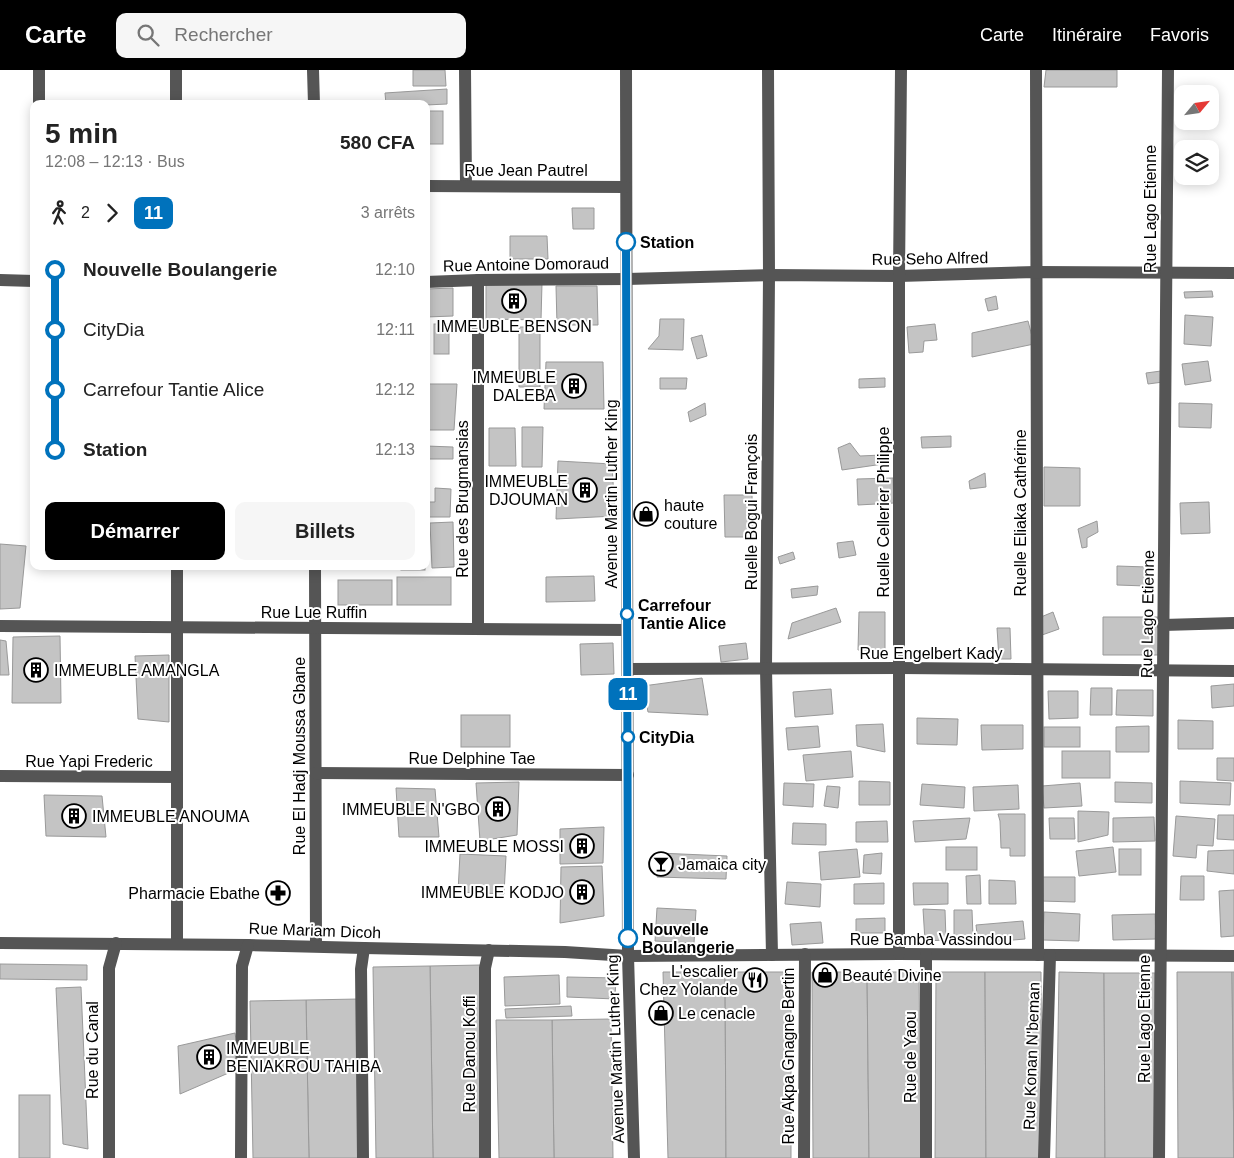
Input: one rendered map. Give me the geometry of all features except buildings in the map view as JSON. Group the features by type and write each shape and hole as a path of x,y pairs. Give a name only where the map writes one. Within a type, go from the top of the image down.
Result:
{"street":[{"path":"39,70 39,100"},
{"path":"176,70 176,100"},
{"path":"314,70 314,100"},
{"path":"464,70 466,186"},
{"name":"Avenue Martin Luther King","path":"626,70 628,956 634,1158"},
{"name":"Ruelle Bogui François","path":"768,70 769,275 766,669 772,955"},
{"name":"Ruelle Cellerier Philippe","path":"899,954 898,668 901,70"},
{"name":"Ruelle Eliaka Cathérine","path":"1036,70 1037,670 1044,955"},
{"name":"Rue Lago Etienne","path":"1159,1158 1168,70"},
{"name":"Rue Jean Pautrel","path":"430,186 626,187"},
{"name":"Rue Seho Alfred","path":"627,279 769,275 899,276 1036,272 1234,273"},
{"name":"Rue Antoine Domoraud","path":"430,282 627,279"},
{"path":"0,280 30,281"},
{"name":"Rue des Brugmansias","path":"478,280 478,629"},
{"path":"177,570 177,944"},
{"name":"Rue El Hadj Moussa Gbane","path":"315,570 316,946"},
{"path":"1163,625 1234,623"},
{"name":"Rue Lue Ruffin","path":"0,626 627,630"},
{"name":"Rue Engelbert Kady","path":"628,669 898,668 1234,671"},
{"name":"Rue Delphine Tae","path":"315,773 628,775"},
{"name":"Rue Yapi Frederic","path":"0,776 177,777"},
{"name":"Rue Mariam Dicoh","path":"0,943 248,944 565,952 628,956"},
{"name":"Rue du Canal","path":"109,1158 109,968 116,943"},
{"path":"241,1158 242,966 248,944"},
{"path":"363,1158 361,969 364,948"},
{"name":"Rue Danou Koffi","path":"486,1158 485,968 490,950"},
{"name":"Rue Bamba Vassindou","path":"628,956 805,954 1234,956"},
{"name":"Rue Akpa Gnagne Bertin","path":"804,1158 805,954"},
{"name":"Rue de Yaou","path":"926,955 926,1158"},
{"name":"Rue Konan N'beman","path":"1044,955 1044,1158"}],"bus line":[{"name":"11","path":"626,242 628,938"}],"place":[{"name":"Station","path":"626,242"},
{"name":"IMMEUBLE BENSON","path":"514,301"},
{"name":"IMMEUBLE DALEBA","path":"574,386"},
{"name":"IMMEUBLE DJOUMAN","path":"585,490"},
{"name":"haute couture","path":"646,514"},
{"name":"Carrefour Tantie Alice","path":"627,614"},
{"name":"IMMEUBLE AMANGLA","path":"36,670"},
{"name":"CityDia","path":"628,737"},
{"name":"IMMEUBLE N'GBO","path":"498,809"},
{"name":"IMMEUBLE ANOUMA","path":"74,816"},
{"name":"IMMEUBLE MOSSI","path":"582,846"},
{"name":"Jamaica city","path":"661,864"},
{"name":"IMMEUBLE KODJO","path":"582,892"},
{"name":"Pharmacie Ebathe","path":"278,893"},
{"name":"Nouvelle Boulangerie","path":"628,938"},
{"name":"Beauté Divine","path":"825,975"},
{"name":"L'escalier Chez Yolande","path":"755,980"},
{"name":"Le cenacle","path":"661,1013"},
{"name":"IMMEUBLE BENIAKROU TAHIBA","path":"209,1057"}]}
